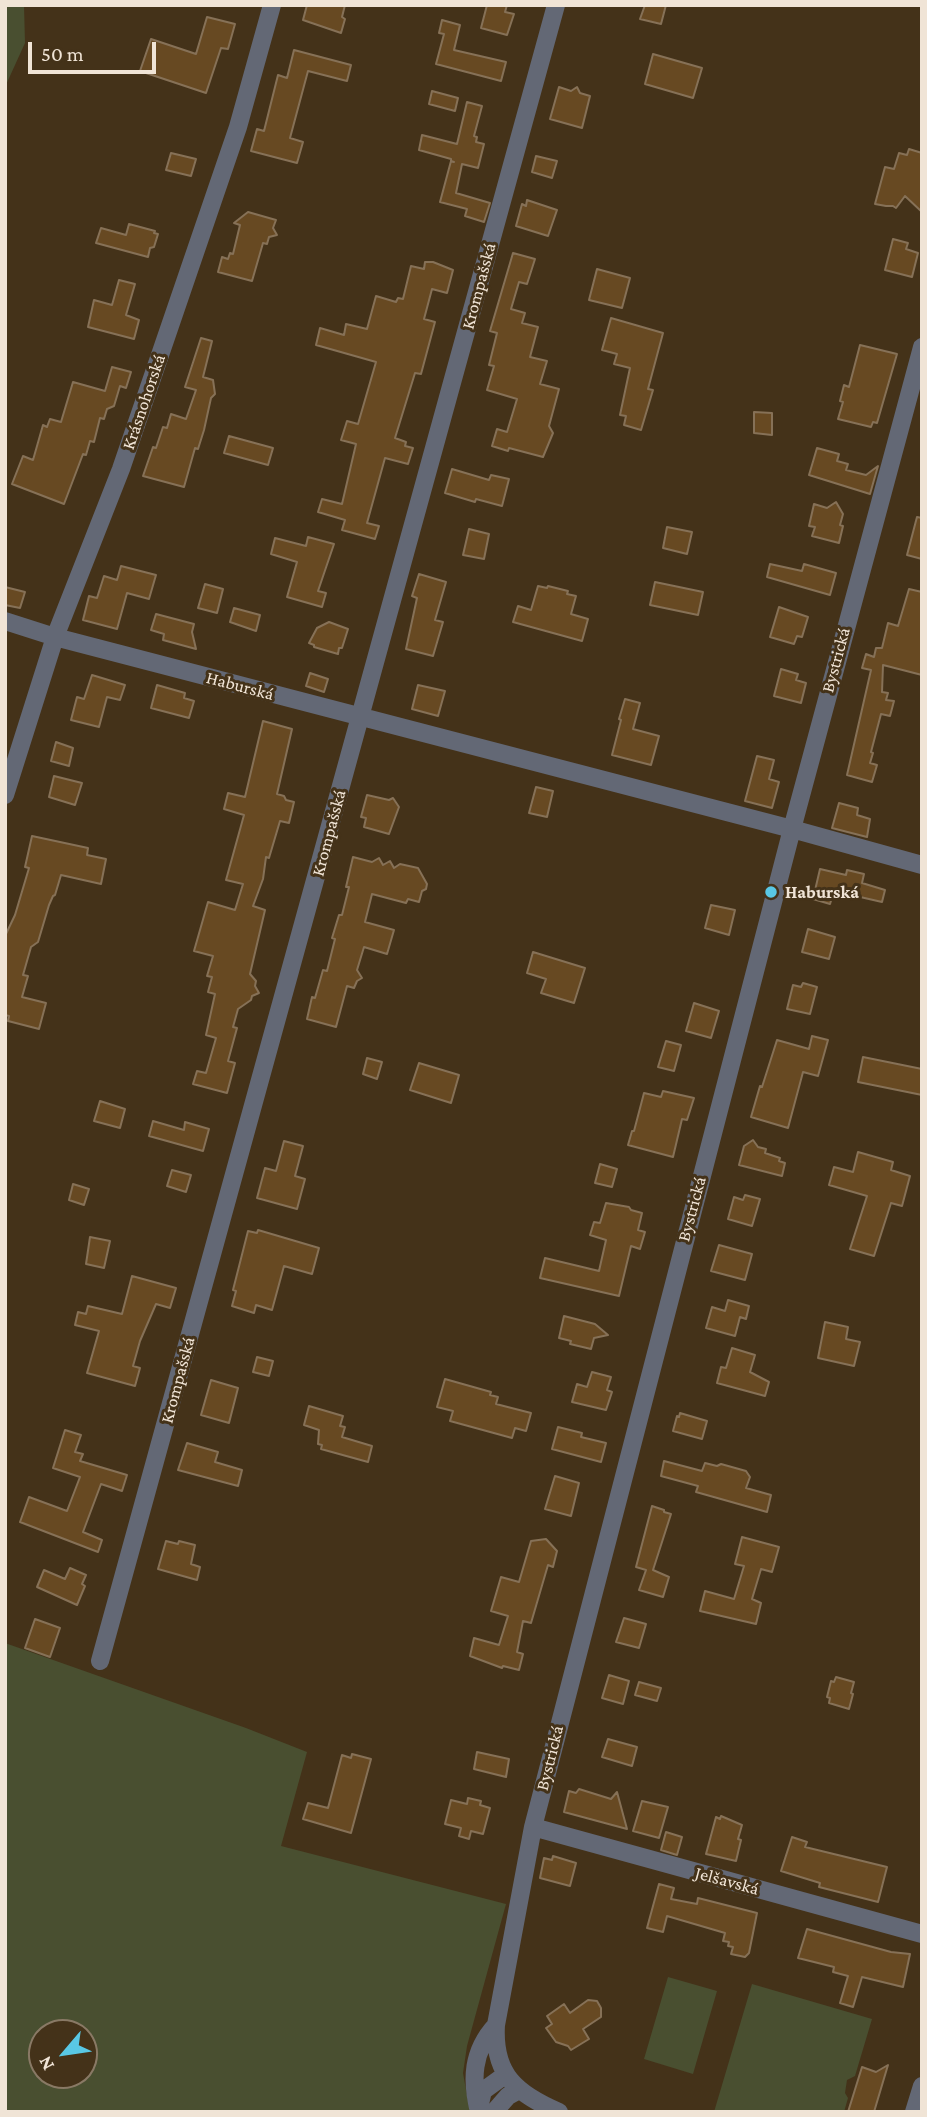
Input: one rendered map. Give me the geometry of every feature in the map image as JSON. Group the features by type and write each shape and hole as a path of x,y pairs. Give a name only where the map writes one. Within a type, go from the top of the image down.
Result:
{"street":[{"name":"Krásnohorská","path":"5,795 55,637 125,456 238,127 272,5"},
{"name":"Krompašská","path":"100,1661 556,5"},
{"name":"Bystrická","path":"505,2075 497,2053 495,2025 533,1827 792,829 922,347"},
{"name":"Haburská","path":"5,621 55,637 922,865"},
{"name":"Jelšavská","path":"533,1827 922,1934"},
{"path":"479,2112 474,2074 483,2042 495,2025"},
{"path":"479,2112 483,2091 505,2075 519,2090 559,2112"},
{"path":"914,2112 922,2086"},
{"path":"494,2112 508,2096 519,2090"}],"green space":[{"path":"5,5 24,5 25,43 5,87"},
{"path":"5,1643 307,1752 281,1846 506,1904 467,2046 463,2073 470,2112 5,2112"},
{"path":"668,1977 717,1991 693,2074 644,2059"},
{"path":"752,1984 872,2019 855,2076 847,2080 845,2093 848,2098 844,2112 714,2112"}],"building":[{"path":"307,5 345,5 341,33 303,20"},
{"path":"487,5 507,5 505,12 514,14 507,35 481,28"},
{"path":"645,5 666,5 661,24 640,19"},
{"path":"207,17 235,24 228,49 221,48 206,93 140,71 151,39 196,54"},
{"path":"442,20 460,25 454,50 506,62 501,81 436,64 444,34 439,33"},
{"path":"294,50 351,65 347,81 308,71 290,138 303,142 297,163 251,151 257,129 264,131 278,75 287,78"},
{"path":"653,54 702,68 693,98 645,84"},
{"path":"559,87 571,91 577,87 580,93 590,96 582,128 550,119"},
{"path":"432,91 458,98 455,111 429,104"},
{"path":"467,102 482,106 474,136 477,137 476,142 484,144 478,168 462,164 456,193 490,203 484,222 465,216 467,209 440,202 451,159 419,150 422,135 457,144"},
{"path":"909,149 922,153 922,212 905,196 896,208 875,204 885,167 894,169 899,153 907,155"},
{"path":"171,153 196,159 191,176 166,170"},
{"path":"536,156 557,161 552,178 532,172"},
{"path":"527,200 557,210 548,236 516,226 522,204 526,206"},
{"path":"248,212 276,220 273,228 277,235 269,237 267,244 263,243 252,281 218,272 222,257 228,259 230,253 233,254 240,225 234,223"},
{"path":"129,224 158,234 148,257 96,243 101,228 126,235"},
{"path":"893,239 908,243 906,249 918,253 912,277 885,270"},
{"path":"513,253 535,259 527,284 519,282 511,309 525,313 522,323 538,327 530,357 547,361 540,384 559,389 549,426 553,433 543,457 492,446 497,429 507,432 517,399 487,390 494,366 489,365 497,333 490,331"},
{"path":"425,262 433,262 453,270 447,293 432,289 424,319 435,322 421,374 415,373 395,438 406,442 405,446 413,448 408,464 385,458 367,523 379,526 375,539 342,530 345,520 318,512 322,499 342,504 356,444 341,440 347,421 358,424 376,362 316,345 320,328 344,335 346,324 367,329 376,296 396,302 398,298 403,299 411,266 424,269"},
{"path":"597,269 630,278 622,308 589,300"},
{"path":"119,280 135,284 126,315 139,320 134,339 88,327 94,300 112,305"},
{"path":"611,318 663,333 648,389 653,390 641,430 624,425 626,416 620,415 630,368 614,364 617,354 602,350"},
{"path":"201,338 212,341 203,377 213,380 215,394 211,398 204,430 198,449 195,448 184,487 143,476 153,447 156,448 163,427 167,428 171,414 186,419 196,390 185,387"},
{"path":"860,345 897,354 877,423 873,422 871,427 838,419 844,385 849,387"},
{"path":"112,367 131,372 126,388 120,386 114,406 107,409 104,419 100,418 94,442 90,441 86,455 83,454 64,504 12,484 23,456 33,460 43,425 47,427 50,419 61,422 73,382 105,391"},
{"path":"754,412 772,413 772,435 754,433"},
{"path":"229,436 273,448 268,465 224,453"},
{"path":"817,448 839,454 837,461 848,464 846,470 866,475 878,466 870,494 809,475"},
{"path":"452,469 489,480 491,475 509,479 502,506 476,499 475,502 445,493"},
{"path":"836,502 843,514 839,543 812,536 815,527 809,526 814,504 827,508"},
{"path":"917,517 922,518 922,559 907,555"},
{"path":"667,527 692,532 687,554 663,548"},
{"path":"469,529 489,534 484,559 463,555"},
{"path":"308,537 334,544 318,591 326,593 322,607 287,597 297,562 271,554 275,538 306,546"},
{"path":"770,564 802,571 804,564 836,573 830,595 767,577"},
{"path":"121,566 156,575 149,599 127,593 117,629 83,620 89,596 97,598 104,576 117,580"},
{"path":"419,574 446,582 435,620 443,622 433,656 406,649 417,598 412,596"},
{"path":"655,582 703,592 698,615 650,605"},
{"path":"205,584 223,589 217,613 198,608"},
{"path":"538,586 568,591 567,594 576,596 571,614 588,619 582,641 513,622 518,606 531,610"},
{"path":"5,587 25,592 20,608 5,605"},
{"path":"909,589 922,592 922,675 883,665 882,692 888,693 886,700 894,701 890,716 881,714 871,752 870,763 877,765 872,782 847,775 871,670 862,668 866,654 874,657 876,648 882,648 888,623 898,626"},
{"path":"779,607 808,617 802,637 797,636 794,644 770,637"},
{"path":"234,608 260,615 256,631 230,622"},
{"path":"156,614 194,624 192,632 196,649 163,640 164,634 151,630"},
{"path":"329,622 348,629 338,654 309,643 317,628"},
{"path":"781,669 798,674 796,680 806,683 801,703 774,696"},
{"path":"310,673 328,679 324,692 306,686"},
{"path":"92,675 125,685 120,700 107,697 99,727 71,720 77,697 84,699"},
{"path":"157,685 185,693 184,698 194,701 189,718 151,708"},
{"path":"418,685 445,691 438,716 412,709"},
{"path":"625,699 640,703 633,729 659,736 651,765 612,755"},
{"path":"263,721 292,729 277,794 294,802 289,823 280,821 269,858 266,857 263,879 253,906 265,910 250,974 256,981 255,986 259,993 238,1009 233,1027 237,1028 228,1061 235,1063 227,1093 193,1084 197,1071 206,1073 216,1038 206,1035 215,994 208,992 212,977 207,976 213,956 194,951 208,902 235,910 243,884 226,880 244,815 224,809 228,793 245,797"},
{"path":"56,742 73,748 69,766 51,761"},
{"path":"757,756 774,760 769,779 779,782 772,808 745,801"},
{"path":"54,776 82,783 75,805 49,797"},
{"path":"536,787 553,791 547,817 529,813"},
{"path":"367,795 389,800 393,798 399,807 389,834 364,827 366,818 361,817"},
{"path":"839,803 858,808 857,815 870,819 867,837 832,828"},
{"path":"32,836 88,848 87,855 106,859 101,884 61,875 38,942 31,947 23,975 28,976 22,997 46,1003 39,1029 8,1021 9,1016 5,1015 5,936 15,915 29,868 25,867"},
{"path":"353,857 372,862 379,858 383,865 390,861 394,868 400,864 418,868 427,884 419,902 408,899 406,903 372,894 365,922 394,930 387,954 364,947 357,970 362,978 354,988 347,986 336,1027 307,1019 323,970 327,971 335,939 332,938 339,915 342,915 349,887 346,887"},
{"path":"820,869 846,875 847,870 864,874 862,883 885,890 882,902 834,891 830,904 813,899"},
{"path":"711,905 735,910 729,935 705,928"},
{"path":"808,929 835,937 829,959 802,952"},
{"path":"533,952 585,968 574,1003 541,993 546,979 527,973"},
{"path":"803,983 817,987 810,1014 787,1009 793,985 801,987"},
{"path":"694,1003 719,1011 711,1038 686,1031"},
{"path":"812,1036 828,1040 818,1076 803,1072 788,1128 751,1117 777,1040 809,1049"},
{"path":"666,1041 681,1045 674,1071 658,1067"},
{"path":"863,1057 922,1069 922,1095 858,1082"},
{"path":"367,1058 382,1062 377,1079 363,1074"},
{"path":"419,1063 459,1075 451,1103 410,1090"},
{"path":"663,1091 694,1098 687,1120 682,1119 673,1157 628,1145 644,1093 661,1097"},
{"path":"100,1101 125,1109 120,1128 94,1121"},
{"path":"153,1121 184,1130 185,1122 209,1129 203,1151 149,1136"},
{"path":"753,1140 758,1147 766,1149 765,1153 780,1158 779,1161 785,1163 782,1176 739,1165 744,1146"},
{"path":"284,1141 303,1146 295,1176 305,1179 297,1209 257,1198 265,1168 276,1171"},
{"path":"858,1152 893,1162 891,1170 910,1176 902,1206 891,1203 874,1256 850,1249 867,1196 829,1185 834,1167 853,1172"},
{"path":"600,1164 617,1169 612,1187 595,1183"},
{"path":"172,1170 191,1175 186,1192 167,1186"},
{"path":"73,1184 89,1189 84,1205 69,1200"},
{"path":"745,1195 760,1199 752,1226 728,1219 734,1197 743,1200"},
{"path":"606,1203 629,1207 642,1213 638,1230 645,1232 640,1249 631,1246 619,1296 540,1278 545,1258 599,1271 606,1240 590,1235 594,1222 600,1223"},
{"path":"258,1230 319,1248 312,1274 284,1266 272,1310 256,1305 254,1313 232,1306 236,1291 233,1290 248,1231 257,1233"},
{"path":"90,1237 110,1241 104,1268 86,1264"},
{"path":"719,1245 752,1254 745,1280 711,1271"},
{"path":"132,1276 176,1288 170,1308 156,1304 140,1341 133,1366 140,1368 135,1386 87,1373 99,1331 75,1325 78,1312 86,1314 88,1306 122,1314"},
{"path":"728,1300 749,1306 746,1319 740,1317 735,1336 706,1328 712,1307 725,1311"},
{"path":"564,1316 595,1324 608,1335 594,1338 591,1349 570,1344 571,1341 559,1338"},
{"path":"825,1322 848,1327 846,1339 860,1342 854,1366 818,1358"},
{"path":"732,1348 755,1355 750,1372 769,1382 765,1396 717,1383 721,1367 726,1368"},
{"path":"257,1357 273,1361 269,1376 253,1372"},
{"path":"592,1372 611,1377 607,1390 612,1392 606,1410 572,1402 577,1384 587,1387"},
{"path":"445,1379 491,1392 490,1395 498,1397 496,1404 531,1413 526,1431 515,1428 512,1438 450,1421 453,1411 437,1407"},
{"path":"211,1380 238,1388 229,1423 201,1415"},
{"path":"309,1406 343,1416 340,1426 345,1427 342,1437 372,1446 368,1462 321,1449 322,1445 318,1444 319,1430 304,1425"},
{"path":"680,1413 707,1421 702,1439 673,1431"},
{"path":"558,1427 582,1433 581,1437 606,1443 601,1462 552,1449"},
{"path":"65,1430 81,1435 75,1452 83,1454 80,1461 127,1475 122,1491 101,1484 83,1532 102,1540 98,1552 20,1522 29,1497 67,1511 80,1477 53,1468"},
{"path":"187,1443 218,1452 215,1462 242,1470 238,1486 178,1470"},
{"path":"664,1461 702,1471 705,1463 746,1471 750,1477 746,1488 771,1495 767,1512 696,1492 698,1486 661,1476"},
{"path":"555,1476 579,1483 571,1516 545,1509"},
{"path":"652,1506 671,1514 653,1570 669,1577 663,1597 639,1590 646,1570 636,1567"},
{"path":"742,1537 779,1547 772,1572 761,1569 752,1599 761,1603 756,1624 700,1611 705,1591 734,1599 744,1566 735,1564"},
{"path":"546,1539 557,1551 553,1567 548,1565 531,1623 523,1621 517,1652 523,1654 519,1670 503,1666 502,1668 470,1656 474,1638 499,1645 508,1616 491,1611 501,1577 519,1582 531,1541"},
{"path":"166,1541 195,1545 191,1564 200,1567 197,1580 158,1569"},
{"path":"70,1568 86,1575 82,1584 85,1586 77,1605 37,1587 44,1570 65,1579"},
{"path":"624,1618 646,1624 639,1648 616,1642"},
{"path":"35,1619 60,1628 50,1657 25,1648"},
{"path":"609,1675 629,1681 623,1704 602,1698"},
{"path":"836,1677 854,1682 849,1709 829,1703 830,1698 827,1697 831,1681 834,1682"},
{"path":"639,1682 661,1688 657,1701 635,1695"},
{"path":"608,1739 637,1747 632,1766 602,1757"},
{"path":"477,1752 509,1759 506,1777 474,1769"},
{"path":"352,1754 371,1759 351,1833 303,1819 308,1803 328,1808 342,1755 351,1758"},
{"path":"579,1789 611,1799 617,1792 627,1829 564,1812 569,1791 576,1793"},
{"path":"468,1798 481,1801 480,1805 490,1808 483,1834 471,1831 469,1839 459,1836 461,1828 445,1824 451,1800 467,1804"},
{"path":"642,1801 668,1807 659,1838 633,1831"},
{"path":"721,1816 742,1825 736,1861 706,1854 716,1817 720,1819"},
{"path":"666,1832 682,1837 677,1855 661,1850"},
{"path":"792,1837 807,1842 805,1847 887,1867 878,1902 819,1887 820,1883 781,1871"},
{"path":"553,1856 576,1863 570,1886 540,1878 544,1858 552,1860"},
{"path":"659,1884 674,1888 671,1899 697,1904 698,1898 757,1913 749,1953 745,1957 731,1954 733,1947 728,1946 729,1942 723,1941 725,1933 667,1916 663,1932 647,1928"},
{"path":"807,1929 891,1952 910,1954 903,1987 862,1977 853,2007 840,2003 848,1976 833,1972 834,1967 798,1958"},
{"path":"588,2000 597,2001 601,2008 601,2017 583,2029 589,2039 571,2050 568,2046 556,2042 546,2028 552,2024 547,2016 564,2004 570,2013"},
{"path":"888,2065 874,2112 848,2112 862,2067 876,2072"}],"place":[{"name":"Haburská","path":"771,892"}]}
